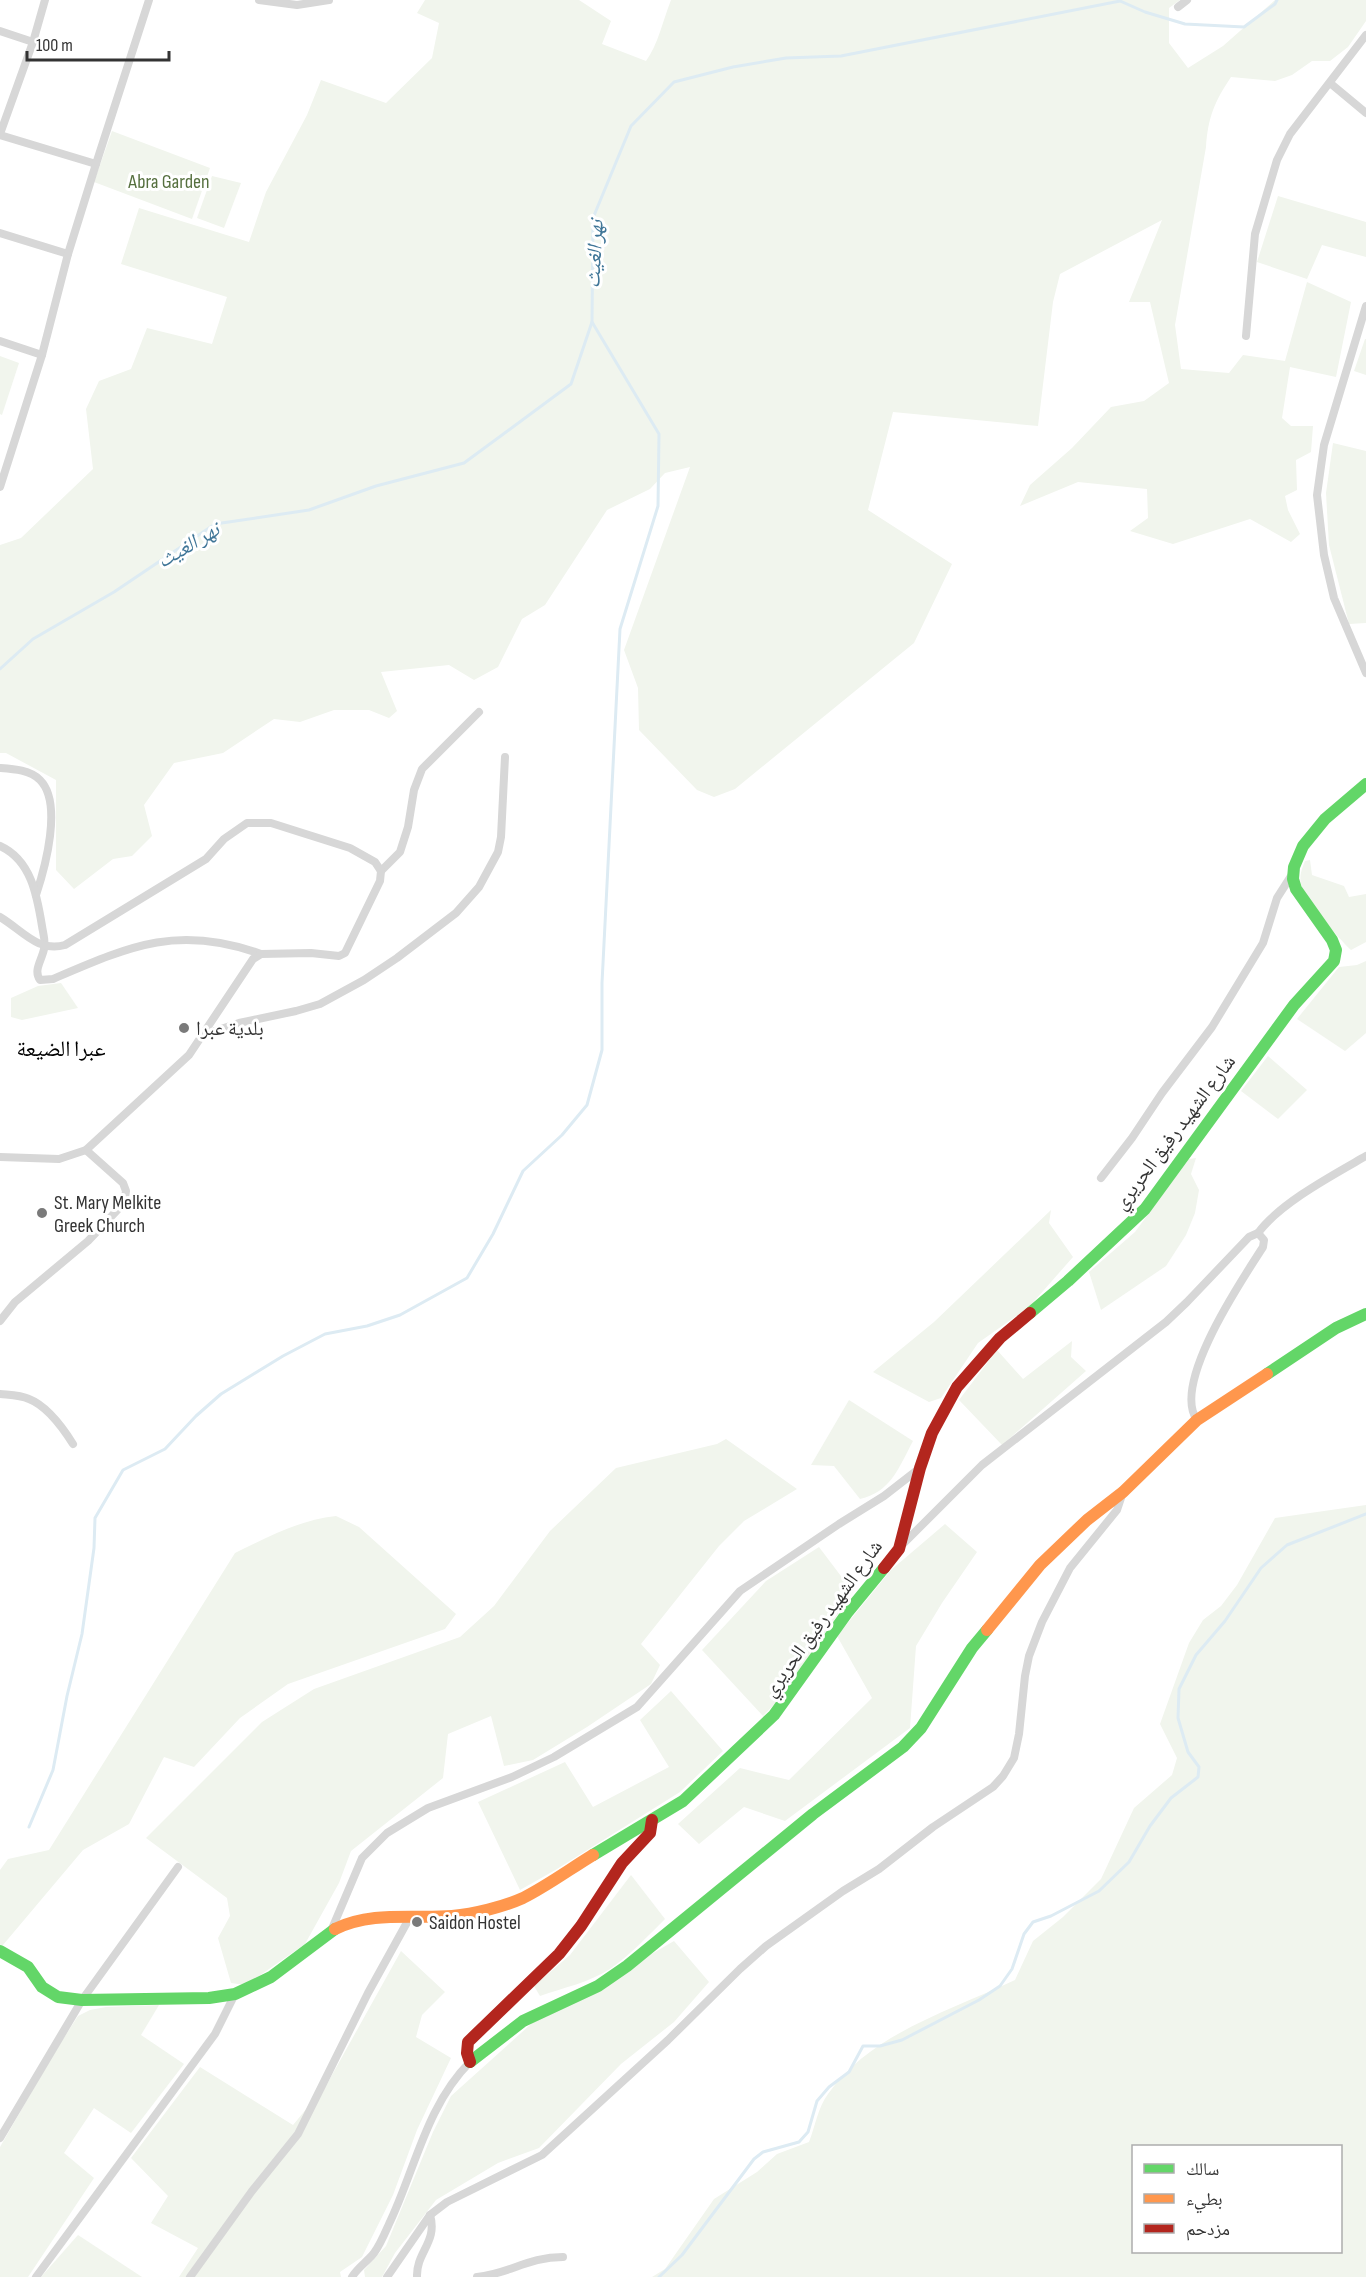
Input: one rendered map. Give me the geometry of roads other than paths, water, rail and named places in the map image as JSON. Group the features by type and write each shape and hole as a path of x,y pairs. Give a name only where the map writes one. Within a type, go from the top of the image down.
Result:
{"street":[{"path":"45,0 33,42 0,135 96,164"},
{"path":"0,487 42,355 68,254 149,0"},
{"path":"259,0 297,5 329,0"},
{"path":"1178,7 1187,0"},
{"path":"0,31 33,42"},
{"path":"1246,336 1255,234 1277,160 1290,134 1366,34"},
{"path":"1330,83 1366,113"},
{"path":"0,233 68,254"},
{"path":"1366,306 1324,445 1317,495 1324,555 1334,598 1366,673"},
{"path":"0,341 42,355"},
{"path":"0,846 11,851 27,870 33,883 45,947 37,975 40,980 53,980 131,948 168,939 187,938 237,945 261,954 311,953 341,956 347,949 370,903 380,881 381,871 400,852 408,827 416,784 422,769 479,712"},
{"path":"202,1035 239,1023 320,1004 397,958 456,913 479,887 498,852 501,837 505,757"},
{"path":"0,768 24,771 34,775 45,788 49,800 50,839 36,895"},
{"path":"1101,1178 1212,1027 1263,943 1277,898 1293,873 1298,853 1325,819 1366,784"},
{"path":"0,917 45,947 54,948 65,945 206,858 224,839 247,823 271,823 350,848 375,862 381,871"},
{"name":"شارع الشهيد رفيق الحريري","path":"0,1951 11,1955 28,1967 42,1987 51,1994 82,2000 209,1998 235,1994 271,1977 331,1931 365,1919 453,1916 486,1910 522,1898 682,1801 774,1715 847,1613 898,1549 920,1468 940,1417 957,1387 1000,1338 1053,1294 1138,1217 1294,1005 1334,961 1334,945 1299,895 1293,873"},
{"path":"0,1157 59,1159 86,1150 189,1055 250,962 261,954"},
{"path":"0,1321 15,1302 88,1241 123,1203 126,1191 123,1183 86,1150"},
{"path":"898,1549 982,1465 1166,1322 1248,1237 1258,1233 1285,1208 1331,1176 1366,1156"},
{"path":"1197,1420 1190,1405 1196,1372 1224,1310 1263,1247 1264,1240 1258,1233"},
{"path":"352,2277 374,2253 390,2223 425,2133 450,2084 470,2062 523,2021 598,1986 627,1966 813,1814 903,1747 921,1728 972,1648 1023,1584 1076,1529 1123,1492 1197,1420 1336,1328 1366,1314"},
{"path":"0,1394 22,1397 37,1404 57,1423 73,1444"},
{"path":"331,1931 362,1858 387,1833 428,1808 512,1777 554,1757 637,1707 740,1591 884,1496 920,1468"},
{"path":"387,2277 430,2216 447,2202 542,2155 668,2040 766,1946 993,1787 1014,1758 1025,1676 1036,1635 1063,1580 1088,1544 1121,1505 1123,1492"},
{"path":"470,2062 467,2053 468,2042 559,1954 581,1926 622,1863 650,1833 652,1820"},
{"path":"0,2138 82,2000 178,1867"},
{"path":"190,2277 252,2191 298,2134 368,1993 410,1917"},
{"path":"36,2277 215,2034 235,1994"},
{"path":"417,2277 420,2258 433,2231 430,2216"},
{"path":"477,2277 492,2276 532,2260 563,2257"}],"waterway":[{"name":"نهر الغيث","path":"0,669 33,639 114,592 215,524 309,510 376,486 464,463 571,384 592,322 593,218 631,126 674,82 733,67 786,58 841,56 1120,1 1145,12 1185,24 1244,27 1275,4 1277,0"},
{"path":"29,1827 53,1770 82,1634 94,1548 95,1518 123,1470 165,1449 196,1416 221,1394 283,1356 325,1334 367,1326 400,1315 467,1278 493,1234 523,1171 562,1135 587,1105 602,1050 602,983 620,629 658,506 659,434 592,322"},
{"path":"659,2277 682,2255 754,2159 763,2152 799,2142 808,2132 817,2101 829,2087 849,2072 863,2046 880,2046 902,2040 979,2000 1000,1986 1012,1969 1024,1934 1033,1922 1051,1916 1099,1891 1129,1862 1150,1826 1171,1798 1198,1777 1199,1767 1188,1752 1178,1718 1179,1689 1196,1655 1225,1621 1261,1568 1287,1545 1366,1514"}],"place":[{"name":"بلدية عبرا","path":"184,1028"},
{"name":"St. Mary Melkite Greek Church","path":"42,1213"},
{"name":"Saidon Hostel","path":"417,1922"}],"district":[{"name":"عبرا الضيعة","path":"61,1048"}],"park label":[{"name":"Abra Garden","path":"169,181"}]}
